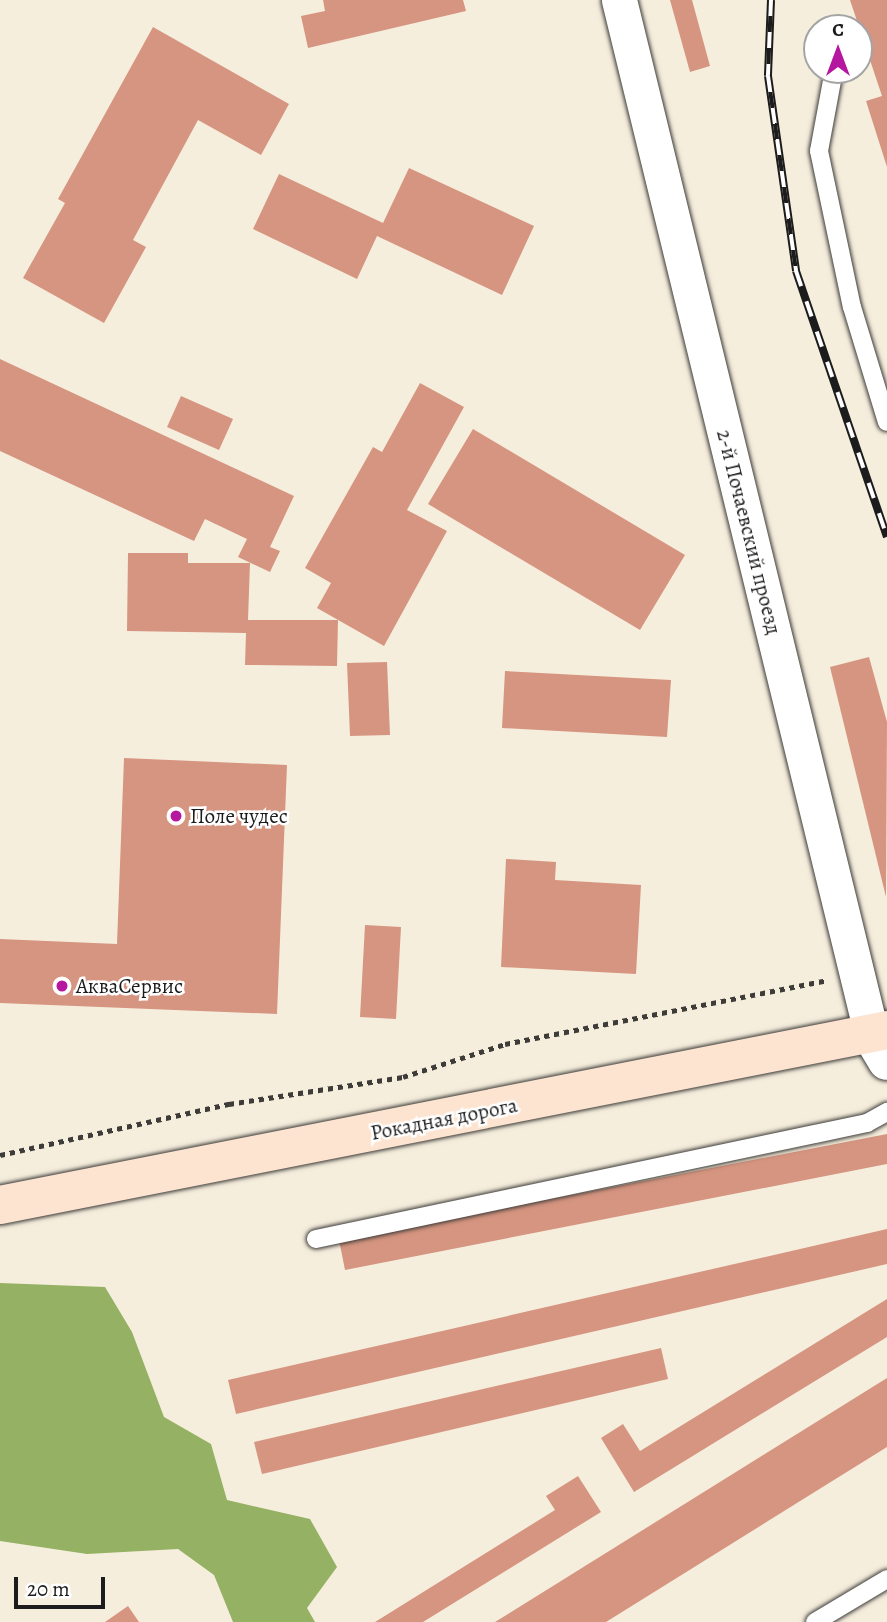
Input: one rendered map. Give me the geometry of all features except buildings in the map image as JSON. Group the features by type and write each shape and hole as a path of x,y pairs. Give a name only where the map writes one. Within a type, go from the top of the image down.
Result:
{"main road":[{"name":"Рокадная дорога","path":"0,1205 882,1042"}],"street":[{"name":"2-й Почаевский проезд","path":"619,0 857,974 882,1042"}],"lane":[{"path":"832,84 820,151 852,307 887,422"},
{"path":"316,1239 867,1123 887,1112"},
{"path":"815,1622 887,1579"}],"path":[{"path":"0,1155 229,1104 403,1077 505,1044 857,974"}],"green space":[{"path":"0,1283 105,1287 132,1332 164,1417 211,1444 227,1500 310,1519 337,1567 307,1608 315,1622 233,1622 214,1575 178,1549 87,1554 0,1541"}],"railway":[{"path":"771,0 768,76 796,271 887,537"}],"place":[{"name":"Поле чудес","path":"176,816"},
{"name":"АкваСервис","path":"62,986"}]}
